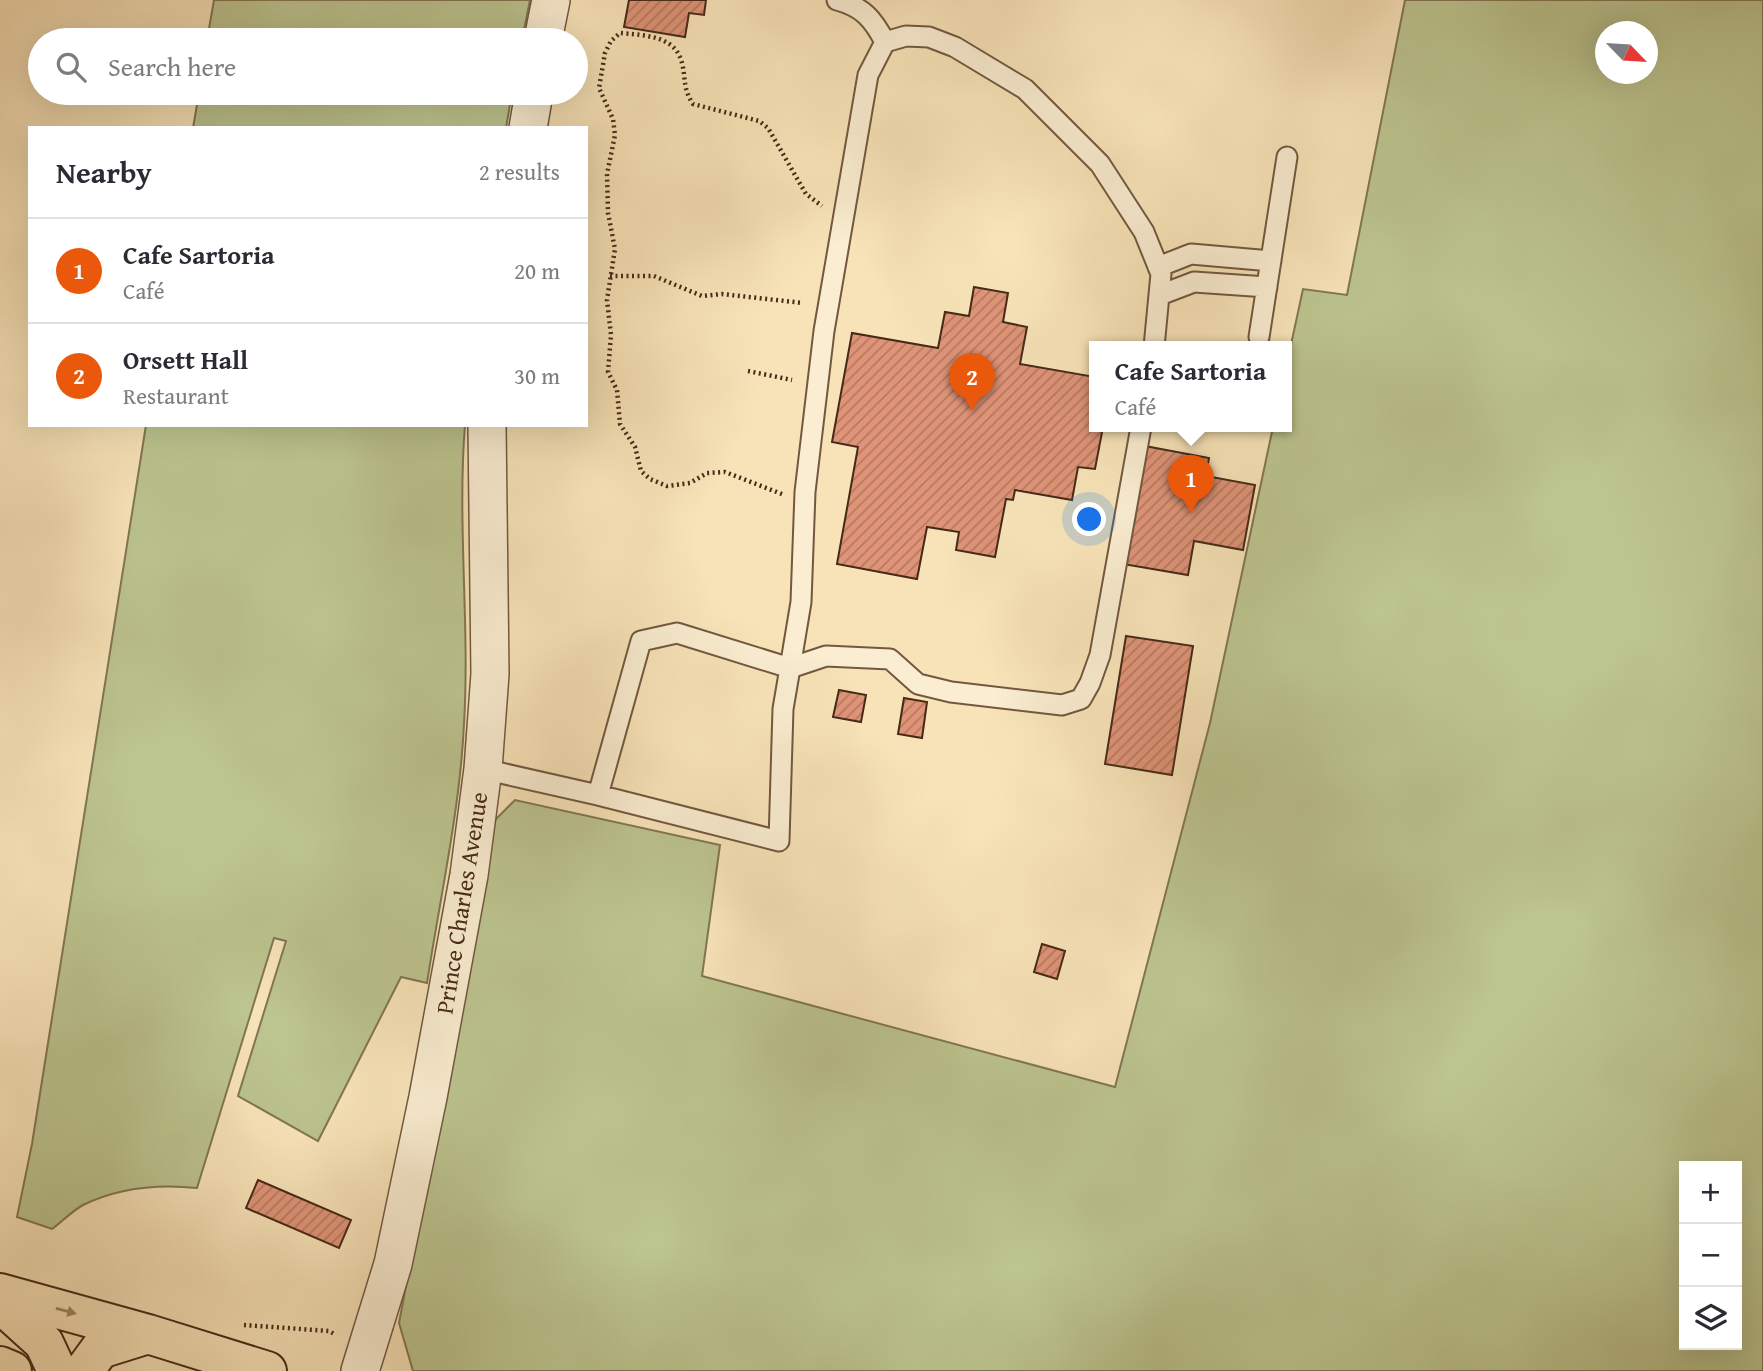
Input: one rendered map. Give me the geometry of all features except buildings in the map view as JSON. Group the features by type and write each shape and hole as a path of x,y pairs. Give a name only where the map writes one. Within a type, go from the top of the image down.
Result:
{"main road":[{"path":"0,1293 148,1334 267,1371"},
{"path":"0,1303 44,1343 57,1371"},
{"path":"84,1371 100,1349 148,1334"},
{"path":"0,1366 12,1371"}],"street":[{"path":"545,28 551,0"},
{"path":"528,126 532,105"},
{"name":"Prince Charles Avenue","path":"363,1361 393,1264 428,1097 469,875 483,769 490,674 487,427"}],"lane":[{"path":"837,0 857,6 874,20 885,42"},
{"path":"483,769 779,841 783,709 801,601 805,505 817,385 868,75 885,42 906,36 929,37 955,47 1025,89 1100,163 1144,232 1161,274 1155,341"},
{"path":"1259,337 1287,157"},
{"path":"1158,267 1191,254 1271,261"},
{"path":"1160,295 1194,282 1267,287"},
{"path":"598,795 641,641 677,633 790,668 827,656 890,659 918,684 951,692 1062,705 1081,699 1100,655 1140,432"}],"path":[{"path":"805,505 725,472 707,473 690,483 667,486 650,480 641,471 635,447 620,425 617,390 608,372 611,335 607,300 615,249 608,213 607,174 615,135 613,119 599,88 611,41 620,33 650,36 669,44 680,57 684,91 693,104 759,121 768,128 806,194 845,223"},
{"path":"610,276 654,276 702,296 722,294 751,299 766,297 786,304 829,303"},
{"path":"748,371 817,385"},
{"path":"237,1324 329,1331 363,1361"}],"green space":[{"path":"214,0 530,0 524,28 209,28"},
{"path":"1405,0 1763,0 1763,1371 413,1371 399,1323 493,822 515,800 720,845 702,976 1115,1087 1210,723 1272,432 1292,432 1292,341 1303,289 1347,295"},
{"path":"197,105 510,105 506,126 193,126"},
{"path":"146,427 465,427 462,500 466,649 462,756 427,983 401,977 318,1141 238,1096 286,941 274,938 197,1188 153,1187 124,1191 83,1205 52,1229 17,1217 32,1144"}],"place":[{"name":"Orsett Hall","path":"972,411"},
{"name":"Cafe Sartoria","path":"1191,513"}]}
